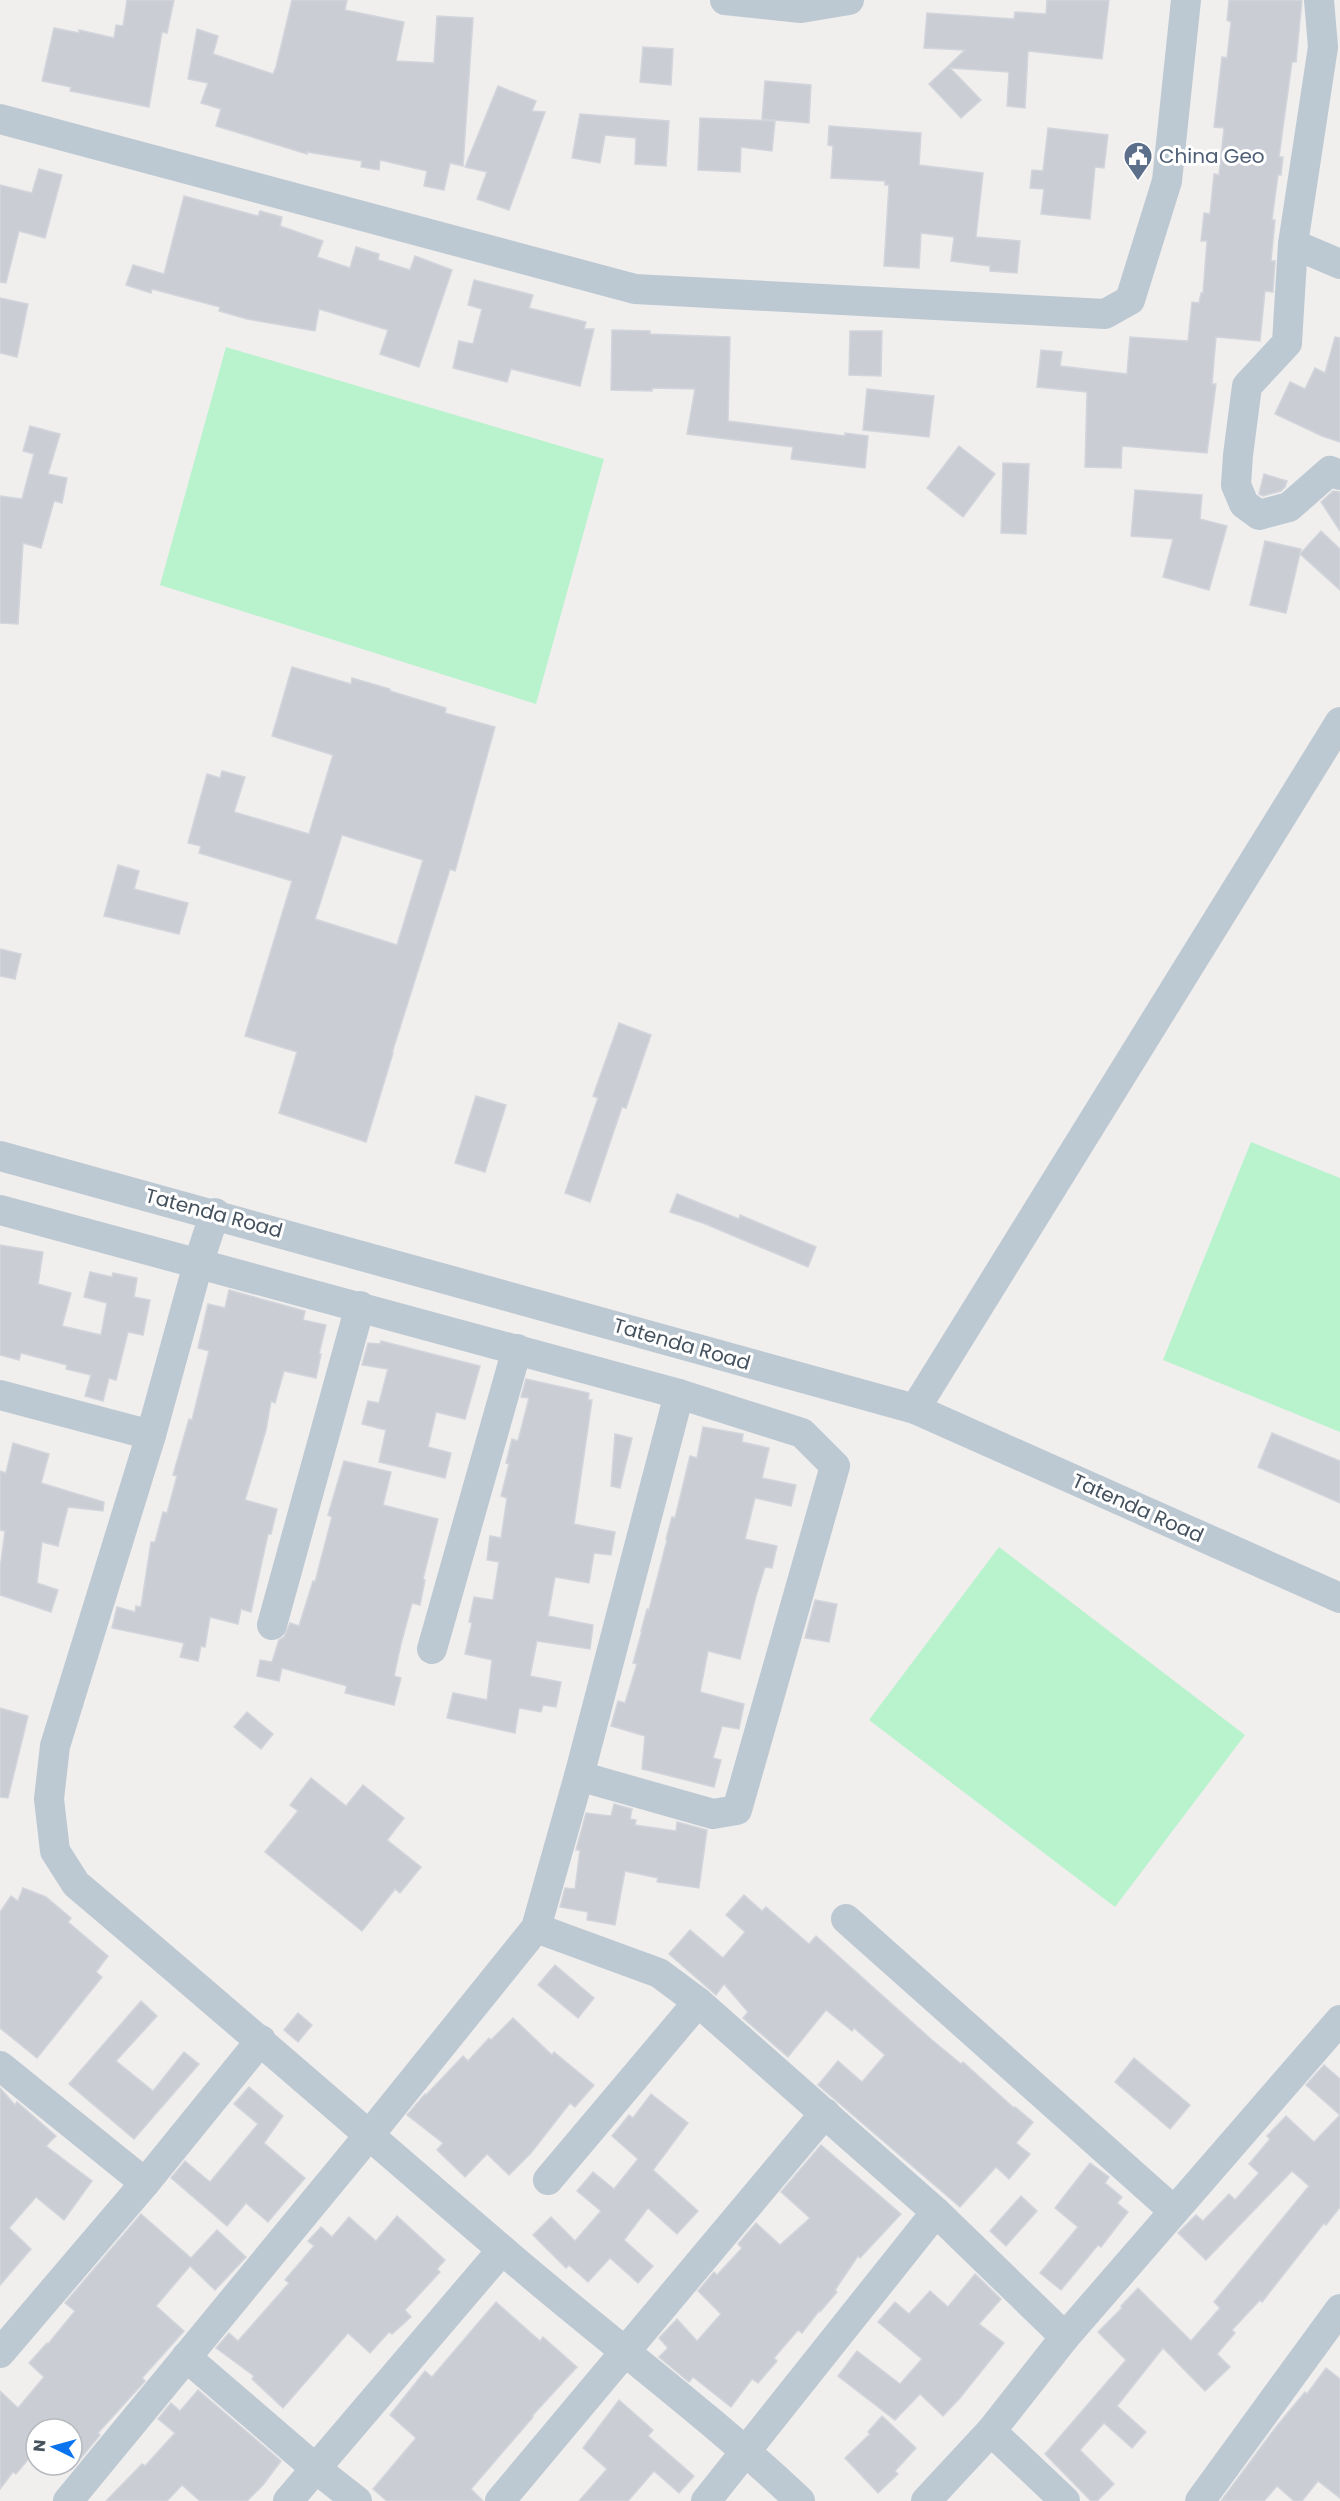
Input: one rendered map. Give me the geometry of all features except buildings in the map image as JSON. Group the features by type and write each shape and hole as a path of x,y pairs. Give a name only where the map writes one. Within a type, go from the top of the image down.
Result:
{"street":[{"path":"725,0 801,8 849,0"},
{"path":"0,119 635,289 1105,314 1130,300 1167,181 1186,0"},
{"path":"1319,0 1332,50 1293,244 1287,343 1247,386 1236,484 1244,504 1259,515 1289,507 1330,471 1340,475"},
{"path":"1293,244 1340,264"},
{"path":"915,1409 1340,722"},
{"name":"Tatenda Road","path":"0,1156 915,1409 1340,1598"},
{"path":"0,1210 518,1349 679,1394 802,1433 835,1466 737,1810 713,1814 579,1776"},
{"path":"215,1214 198,1264 151,1435 56,1746 49,1799 55,1851 76,1884 261,2040 502,2250 747,2451 800,2501"},
{"path":"272,1625 360,1306"},
{"path":"432,1649 518,1349"},
{"path":"68,2501 536,1928 579,1776 679,1394"},
{"path":"0,1395 151,1435"},
{"path":"846,1919 1173,2211"},
{"path":"536,1928 659,1973 698,2002 936,2212 1065,2337"},
{"path":"548,2180 698,2002"},
{"path":"926,2501 991,2431 1065,2337 1340,2020"},
{"path":"0,2353 145,2183 261,2040"},
{"path":"0,2066 145,2183"},
{"path":"500,2501 825,2113"},
{"path":"706,2501 936,2212"},
{"path":"288,2501 502,2250"},
{"path":"1200,2501 1340,2309"},
{"path":"186,2357 315,2469 357,2501"},
{"path":"991,2431 1065,2501"}],"green space":[{"path":"226,347 604,459 536,704 160,585"},
{"path":"1251,1142 1340,1178 1340,1432 1163,1360"},
{"path":"999,1547 1245,1735 1115,1907 869,1720"}],"place":[{"name":"China Geo","path":"1138,182"}]}
